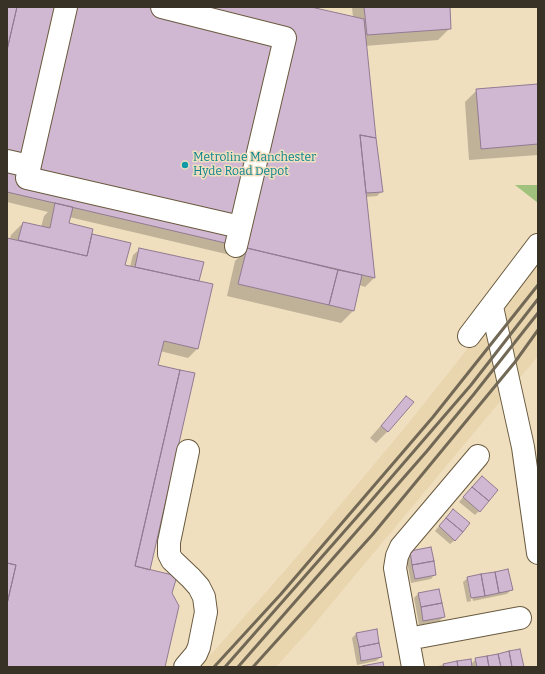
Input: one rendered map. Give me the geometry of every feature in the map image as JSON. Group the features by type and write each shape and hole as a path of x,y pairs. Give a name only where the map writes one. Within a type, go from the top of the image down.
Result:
{"street":[{"path":"21,172 66,7"},
{"path":"7,161 21,172 238,236 285,38 162,7"},
{"path":"469,336 538,245"},
{"path":"492,307 530,447 538,553"},
{"path":"185,667 196,654 199,647 206,612 204,597 199,587 172,560 169,554 169,542 188,451"},
{"path":"413,667 395,563 398,552 478,456"},
{"path":"408,639 520,618"}],"shaded area":[{"path":"538,260 538,356 312,627 276,667 200,667 295,559 407,425"}],"green space":[{"path":"515,185 538,185 538,203"}],"building":[{"path":"7,7 17,7 7,50"},
{"name":"Metroline Manchester Hyde Road Depot","path":"17,7 311,7 364,19 376,138 360,135 375,278 7,192 7,50"},
{"path":"364,7 450,7 451,29 367,35"},
{"path":"538,84 538,144 481,149 476,89"},
{"path":"360,135 376,138 383,192 366,193"},
{"path":"55,203 73,207 69,223 93,229 87,256 18,240 23,222 50,228"},
{"path":"92,234 131,243 125,265 213,284 198,349 164,341 158,365 180,370 135,566 177,576 172,593 179,606 165,667 7,667 7,604 16,565 7,563 7,238 87,256"},
{"path":"139,248 204,262 199,281 135,267"},
{"path":"247,248 338,270 329,305 238,284"},
{"path":"338,270 362,275 354,311 329,305"},
{"path":"180,370 195,373 150,570 135,566"},
{"path":"406,396 414,402 388,432 381,426"},
{"path":"482,476 498,490 489,501 472,487"},
{"path":"472,487 489,501 480,512 463,497"},
{"path":"453,509 470,523 463,532 446,518"},
{"path":"446,518 463,532 455,541 439,526"},
{"path":"431,547 434,561 412,565 410,551"},
{"path":"434,561 436,575 415,579 412,565"},
{"path":"7,563 16,565 7,604"},
{"path":"508,569 513,590 499,593 495,572"},
{"path":"495,572 499,593 485,596 481,574"},
{"path":"481,574 485,596 471,598 467,577"},
{"path":"439,589 442,603 421,607 418,593"},
{"path":"442,603 445,617 423,621 421,607"},
{"path":"377,629 379,643 359,647 356,633"},
{"path":"379,643 382,657 361,661 359,647"},
{"path":"520,649 524,667 512,667 509,651"},
{"path":"509,651 512,667 501,667 498,654"},
{"path":"498,654 501,667 489,667 487,656"},
{"path":"487,656 489,667 477,667 475,658"},
{"path":"471,659 472,667 458,667 457,661"},
{"path":"457,661 458,667 444,667 443,664"},
{"path":"383,662 384,667 362,666"}],"railway":[{"path":"214,667 281,594 433,417 538,285"},
{"path":"225,667 471,385 538,299"},
{"path":"238,667 427,451 538,313"},
{"path":"253,667 373,534 515,362 538,330"}],"place":[{"name":"Metroline Manchester Hyde Road Depot","path":"185,165"}]}
